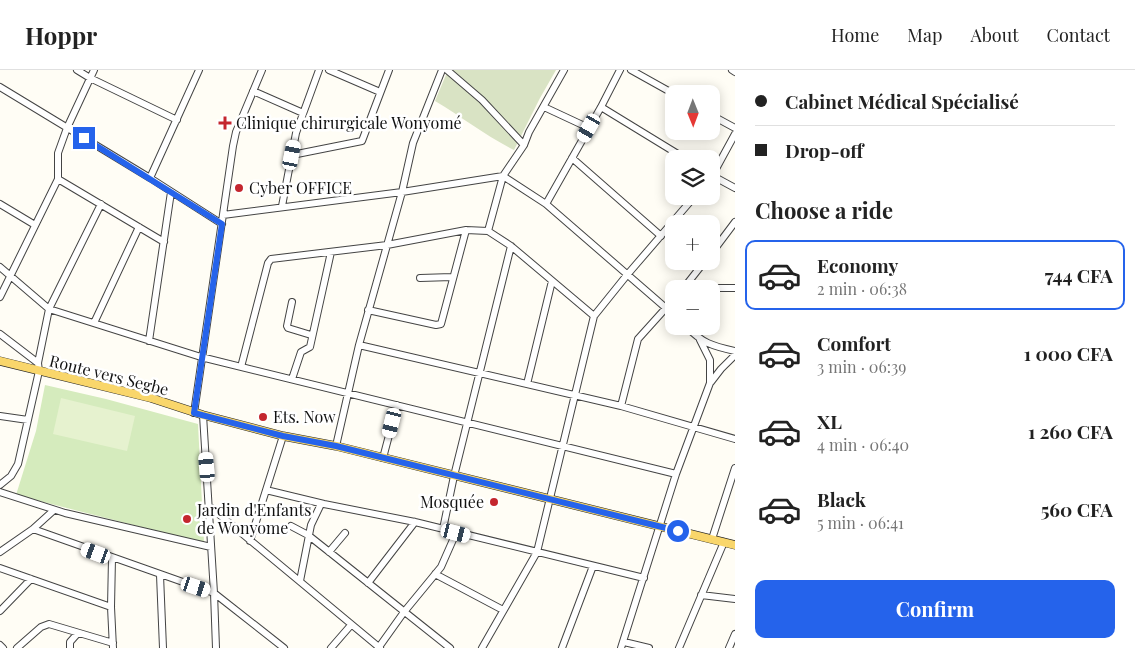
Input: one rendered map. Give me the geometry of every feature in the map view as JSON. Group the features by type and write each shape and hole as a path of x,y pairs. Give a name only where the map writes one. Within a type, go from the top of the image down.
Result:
{"main road":[{"name":"Route vers Segbe","path":"0,361 39,367 151,398 194,413 283,436 336,446 735,545"}],"street":[{"path":"78,70 90,78 178,120"},
{"path":"0,298 9,275 58,179 57,157 67,128 94,70"},
{"path":"150,178 199,72 190,70"},
{"path":"194,413 236,132 262,70"},
{"path":"282,206 296,133 319,70"},
{"path":"328,70 380,92"},
{"path":"360,149 388,70"},
{"path":"336,446 359,344 402,192 413,143 442,70"},
{"path":"447,70 482,100 524,145"},
{"path":"488,231 503,176 524,145 529,132 564,70"},
{"path":"546,204 620,70"},
{"path":"631,70 665,89"},
{"path":"0,87 222,224"},
{"path":"253,91 303,112"},
{"path":"544,107 589,128"},
{"path":"601,107 671,150"},
{"path":"720,120 735,128"},
{"path":"720,161 735,134"},
{"path":"292,155 362,141"},
{"path":"572,158 661,236"},
{"path":"223,214 402,192 503,176 546,204 665,306"},
{"path":"58,179 164,242"},
{"path":"720,180 735,188"},
{"path":"149,340 171,192"},
{"path":"0,204 35,226"},
{"path":"0,485 11,476 18,464 39,367 49,308 101,204"},
{"path":"482,648 537,552 594,316 627,274 687,205"},
{"path":"720,242 735,222"},
{"path":"94,323 139,227"},
{"path":"368,310 436,325 441,324 466,230"},
{"path":"241,367 270,261 387,245 466,230 488,231 511,246 594,316"},
{"path":"443,529 454,476 511,246"},
{"path":"292,379 301,352 310,347 311,335 331,252"},
{"path":"0,267 49,308 201,357 676,474"},
{"path":"690,280 698,270"},
{"path":"420,278 452,277"},
{"path":"527,384 552,281"},
{"path":"720,288 735,288"},
{"path":"292,302 288,328 311,335"},
{"path":"621,406 638,339 665,308"},
{"path":"0,334 39,367"},
{"path":"695,335 700,340 710,360 710,383"},
{"path":"700,340 714,346 735,351"},
{"path":"359,344 621,406 735,439"},
{"path":"649,648 622,645 661,527 676,474 710,383 735,356"},
{"path":"383,458 396,405"},
{"path":"203,415 216,648"},
{"path":"0,416 28,420"},
{"path":"250,541 283,436"},
{"path":"712,539 735,468"},
{"path":"266,490 324,504 415,522 644,578"},
{"path":"0,492 54,510 211,547"},
{"path":"300,581 308,536 313,520 322,504 324,504"},
{"path":"209,506 379,648 404,612 441,567 456,533"},
{"path":"1,550 33,530 54,510"},
{"path":"368,583 415,522"},
{"path":"291,526 329,552 450,648"},
{"path":"33,530 214,593 282,647"},
{"path":"329,552 345,533"},
{"path":"679,648 724,542"},
{"path":"17,648 44,625 48,624 113,645 111,607 112,558"},
{"path":"562,648 593,566"},
{"path":"0,568 111,607"},
{"path":"160,574 163,648"},
{"path":"435,574 503,610"},
{"path":"0,611 31,579"},
{"path":"701,595 735,598"},
{"path":"331,648 351,625"},
{"path":"70,648 70,642 78,633"},
{"path":"728,648 735,634"},
{"path":"0,645 3,648"}],"green space":[{"path":"448,70 556,70 514,150 435,101"},
{"path":"45,385 106,399 198,424 204,543 16,495 36,431"},
{"path":"61,398 135,416 127,451 53,434"}],"place":[{"name":"Clinique chirurgicale Wonyomé","path":"225,123"},
{"name":"Cyber OFFICE","path":"239,188"},
{"name":"Ets. Now","path":"263,417"},
{"name":"Mosquée","path":"494,502"},
{"name":"Jardin d'Enfants de Wonyome","path":"187,519"}],"route":[{"path":"84,138 222,224 194,413 283,436 336,446 442,474 678,531"}]}
